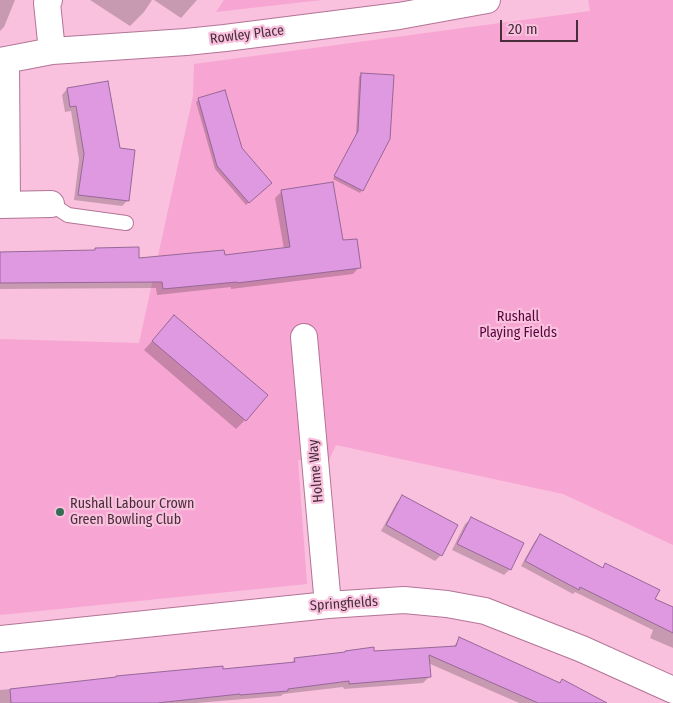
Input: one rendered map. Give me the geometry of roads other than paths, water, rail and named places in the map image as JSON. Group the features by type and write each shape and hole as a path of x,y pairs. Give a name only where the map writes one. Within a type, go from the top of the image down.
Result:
{"street":[{"path":"49,0 47,3 52,51"},
{"name":"Rowley Place","path":"3,61 52,51 225,38 399,16 487,0"},
{"path":"3,61 4,205 51,204"},
{"name":"Holme Way","path":"304,336 328,604"},
{"name":"Springfields","path":"0,639 328,604 404,600 447,604 485,612 582,649 673,690"}],"lane":[{"path":"51,204 68,215 126,223"}],"place":[{"name":"Rushall Labour Crown Green Bowling Club","path":"60,512"}],"park label":[{"name":"Rushall Playing Fields","path":"518,326"}]}
